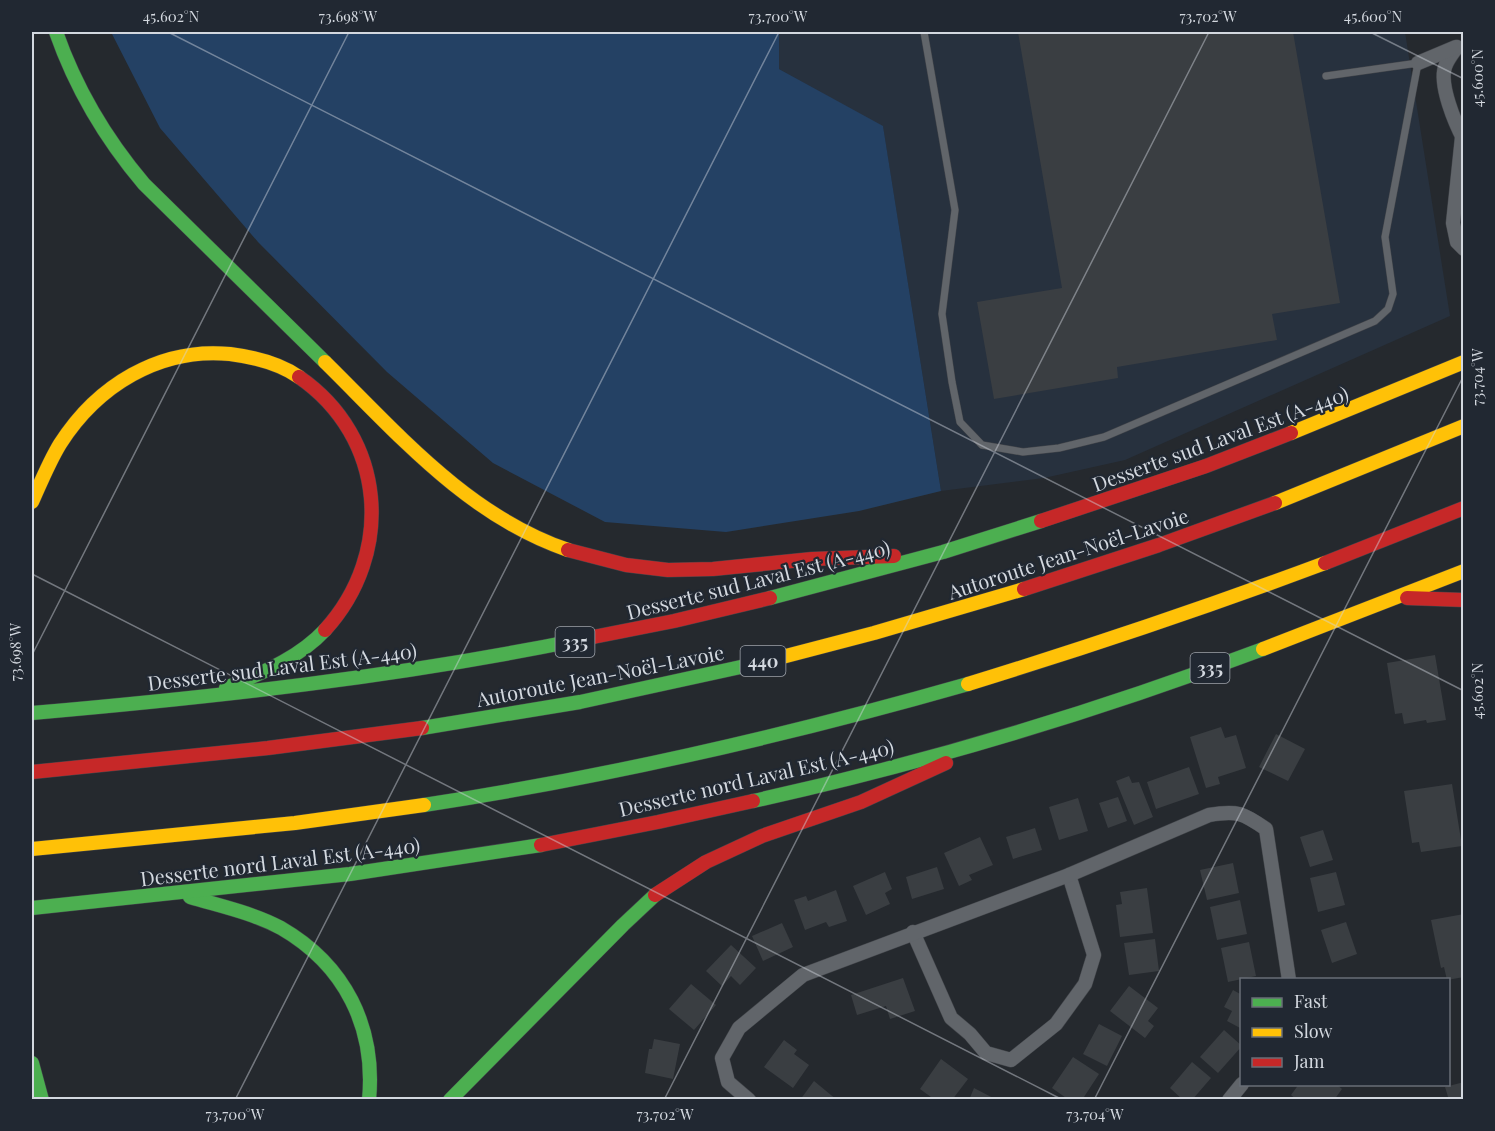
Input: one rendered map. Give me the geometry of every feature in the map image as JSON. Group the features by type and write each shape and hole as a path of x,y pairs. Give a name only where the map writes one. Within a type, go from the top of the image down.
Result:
{"highway":[{"path":"56,32 75,82 93,117 116,152 144,184 416,452 457,488 509,524 541,540 577,553 615,563 656,568 709,569 786,561 935,554"},
{"path":"32,502 59,445 85,411 118,382 156,363 195,354 225,353 252,357 275,364 298,376 328,400 343,420 357,446 373,498 373,527 368,555 360,579 331,625 304,649 283,662 207,697"},
{"name":"Desserte sud Laval Est (A-440)","path":"32,713 207,697 400,672 602,637 778,597 935,554 1092,506 1227,459 1368,404 1464,362"},
{"name":"Autoroute Jean-Noël-Lavoie","path":"32,772 218,756 428,728 623,693 763,661 955,610 1142,551 1264,507 1464,426"},
{"path":"32,849 253,828 440,803 621,770 796,731 944,692 1135,633 1322,566 1464,508"},
{"name":"Desserte nord Laval Est (A-440)","path":"32,908 182,894 386,869 594,835 715,809 837,780 1020,731 1203,671 1464,571"},
{"path":"1398,598 1464,600"},
{"name":"335","path":"450,1100 630,918 660,891 689,872 762,836 861,802 1020,731"},
{"path":"182,894 265,921 299,939 324,961 355,1006 366,1038 371,1075 369,1100"},
{"path":"32,1063 42,1100"}],"street":[{"path":"1418,63 1460,45"},
{"path":"1460,45 1445,67 1443,78 1463,138 1453,223 1457,242 1464,249"},
{"path":"749,1100 728,1082 722,1058 738,1028 803,975 1069,875 1209,815 1230,811 1249,817 1266,829 1289,978"},
{"path":"913,932 951,1018 970,1034 986,1053 1011,1060 1056,1024 1085,984 1094,955 1069,875"},
{"path":"1229,1100 1240,1086"}],"lane":[{"path":"924,32 955,210 942,314 960,422 982,445 1023,452 1059,448 1104,437 1375,321 1388,309 1393,294 1385,237 1418,63 1326,76"}],"shaded area":[{"path":"111,32 779,32 779,69 883,126 941,491 859,511 726,532 605,522 493,463 387,372 258,242 160,128"},
{"path":"779,32 1405,32 1450,316 1125,460 1044,478 941,491 883,127 779,69"}],"building":[{"path":"1018,32 1293,32 1340,303 1272,314 1277,340 1117,367 1118,378 994,399 977,302 1062,288"},
{"path":"1435,655 1446,720 1427,723 1426,720 1404,724 1402,713 1395,714 1387,663"},
{"path":"1221,727 1225,738 1236,735 1246,768 1218,777 1220,784 1206,788 1190,737"},
{"path":"1276,734 1305,749 1288,781 1259,767"},
{"path":"1189,767 1199,794 1156,809 1147,782"},
{"path":"1129,776 1132,783 1139,782 1153,817 1134,825 1116,781"},
{"path":"1452,784 1462,846 1421,852 1419,842 1412,843 1404,791"},
{"path":"1118,797 1127,821 1108,828 1099,803"},
{"path":"1078,798 1088,831 1059,840 1049,807"},
{"path":"1035,828 1042,850 1013,859 1006,837"},
{"path":"1323,830 1333,860 1310,867 1300,837"},
{"path":"980,837 993,865 969,875 972,880 959,886 944,853"},
{"path":"1233,863 1239,893 1207,900 1200,870"},
{"path":"937,867 944,889 912,899 906,877"},
{"path":"885,872 892,889 885,893 890,904 866,915 853,886"},
{"path":"1336,872 1345,905 1318,912 1310,878"},
{"path":"1147,888 1153,933 1120,937 1116,905 1122,904 1120,892"},
{"path":"836,890 847,921 829,927 826,922 805,930 794,900 806,896 808,901"},
{"path":"1240,900 1247,934 1217,940 1210,907"},
{"path":"1464,914 1464,977 1447,978 1444,967 1441,968 1431,920"},
{"path":"1346,922 1357,954 1332,963 1321,930"},
{"path":"782,923 793,947 763,961 752,936"},
{"path":"1155,939 1159,971 1129,975 1124,943"},
{"path":"1249,942 1256,976 1228,982 1221,948"},
{"path":"731,945 756,968 740,985 731,976 722,986 706,971"},
{"path":"903,978 915,1011 890,1019 886,1006 857,1015 851,995"},
{"path":"691,984 716,1005 694,1030 669,1009"},
{"path":"1129,986 1158,1008 1148,1021 1154,1026 1145,1038 1110,1011"},
{"path":"1233,990 1240,994 1240,1028 1227,1021 1232,1011 1224,1007"},
{"path":"1099,1024 1122,1036 1107,1066 1083,1054"},
{"path":"1224,1030 1240,1044 1240,1048 1218,1073 1200,1057"},
{"path":"654,1039 680,1044 673,1079 645,1073 649,1049 652,1049"},
{"path":"784,1040 797,1050 794,1054 809,1065 793,1088 764,1067"},
{"path":"1073,1057 1099,1074 1082,1100 1069,1100 1052,1088"},
{"path":"941,1059 968,1079 952,1100 935,1100 920,1089"},
{"path":"1192,1062 1211,1078 1192,1100 1183,1100 1170,1088"},
{"path":"814,1081 837,1100 800,1100"},
{"path":"1464,1082 1464,1100 1449,1100 1445,1087"},
{"path":"1298,1086 1338,1086 1342,1089 1334,1100 1297,1100 1291,1095"},
{"path":"974,1088 997,1100 969,1100"}],"traffic: fast":[{"path":"56,32 82,93 104,131 130,167 144,184 325,362"},
{"path":"770,598 943,552 1041,521"},
{"path":"226,688 266,671 291,657 325,630"},
{"path":"32,713 169,700 374,675 578,640"},
{"path":"753,801 882,770 1011,734 1138,694 1263,649"},
{"path":"422,728 580,702 759,663"},
{"path":"424,805 493,794 698,753 901,703 968,684"},
{"path":"32,908 350,874 541,845"},
{"path":"450,1100 655,895"},
{"path":"190,897 236,910 281,928 323,960 339,979 352,1000 361,1023 370,1073 369,1100"},
{"path":"32,1063 42,1100"}],"traffic: slow":[{"path":"32,502 56,451 75,423 111,388 155,364 204,353 230,354 274,364 299,377"},
{"path":"325,362 408,444 466,495 532,535 568,550"},
{"path":"1291,433 1464,362"},
{"path":"1275,503 1464,426"},
{"path":"968,684 1147,626 1325,563"},
{"path":"1263,649 1464,571"},
{"path":"759,663 874,633 1024,589"},
{"path":"32,849 295,823 424,805"}],"traffic: jam":[{"path":"299,377 328,402 350,431 364,463 371,497 370,532 363,566 348,599 325,630"},
{"path":"1041,521 1206,466 1291,433"},
{"path":"1024,589 1159,545 1275,503"},
{"path":"1325,563 1464,508"},
{"path":"568,550 626,565 668,570 713,569 812,559 894,556"},
{"path":"578,640 674,621 770,598"},
{"path":"1407,598 1464,600"},
{"path":"32,772 268,748 422,728"},
{"path":"655,895 706,862 762,836 861,802 946,763"},
{"path":"541,845 753,801"}]}
